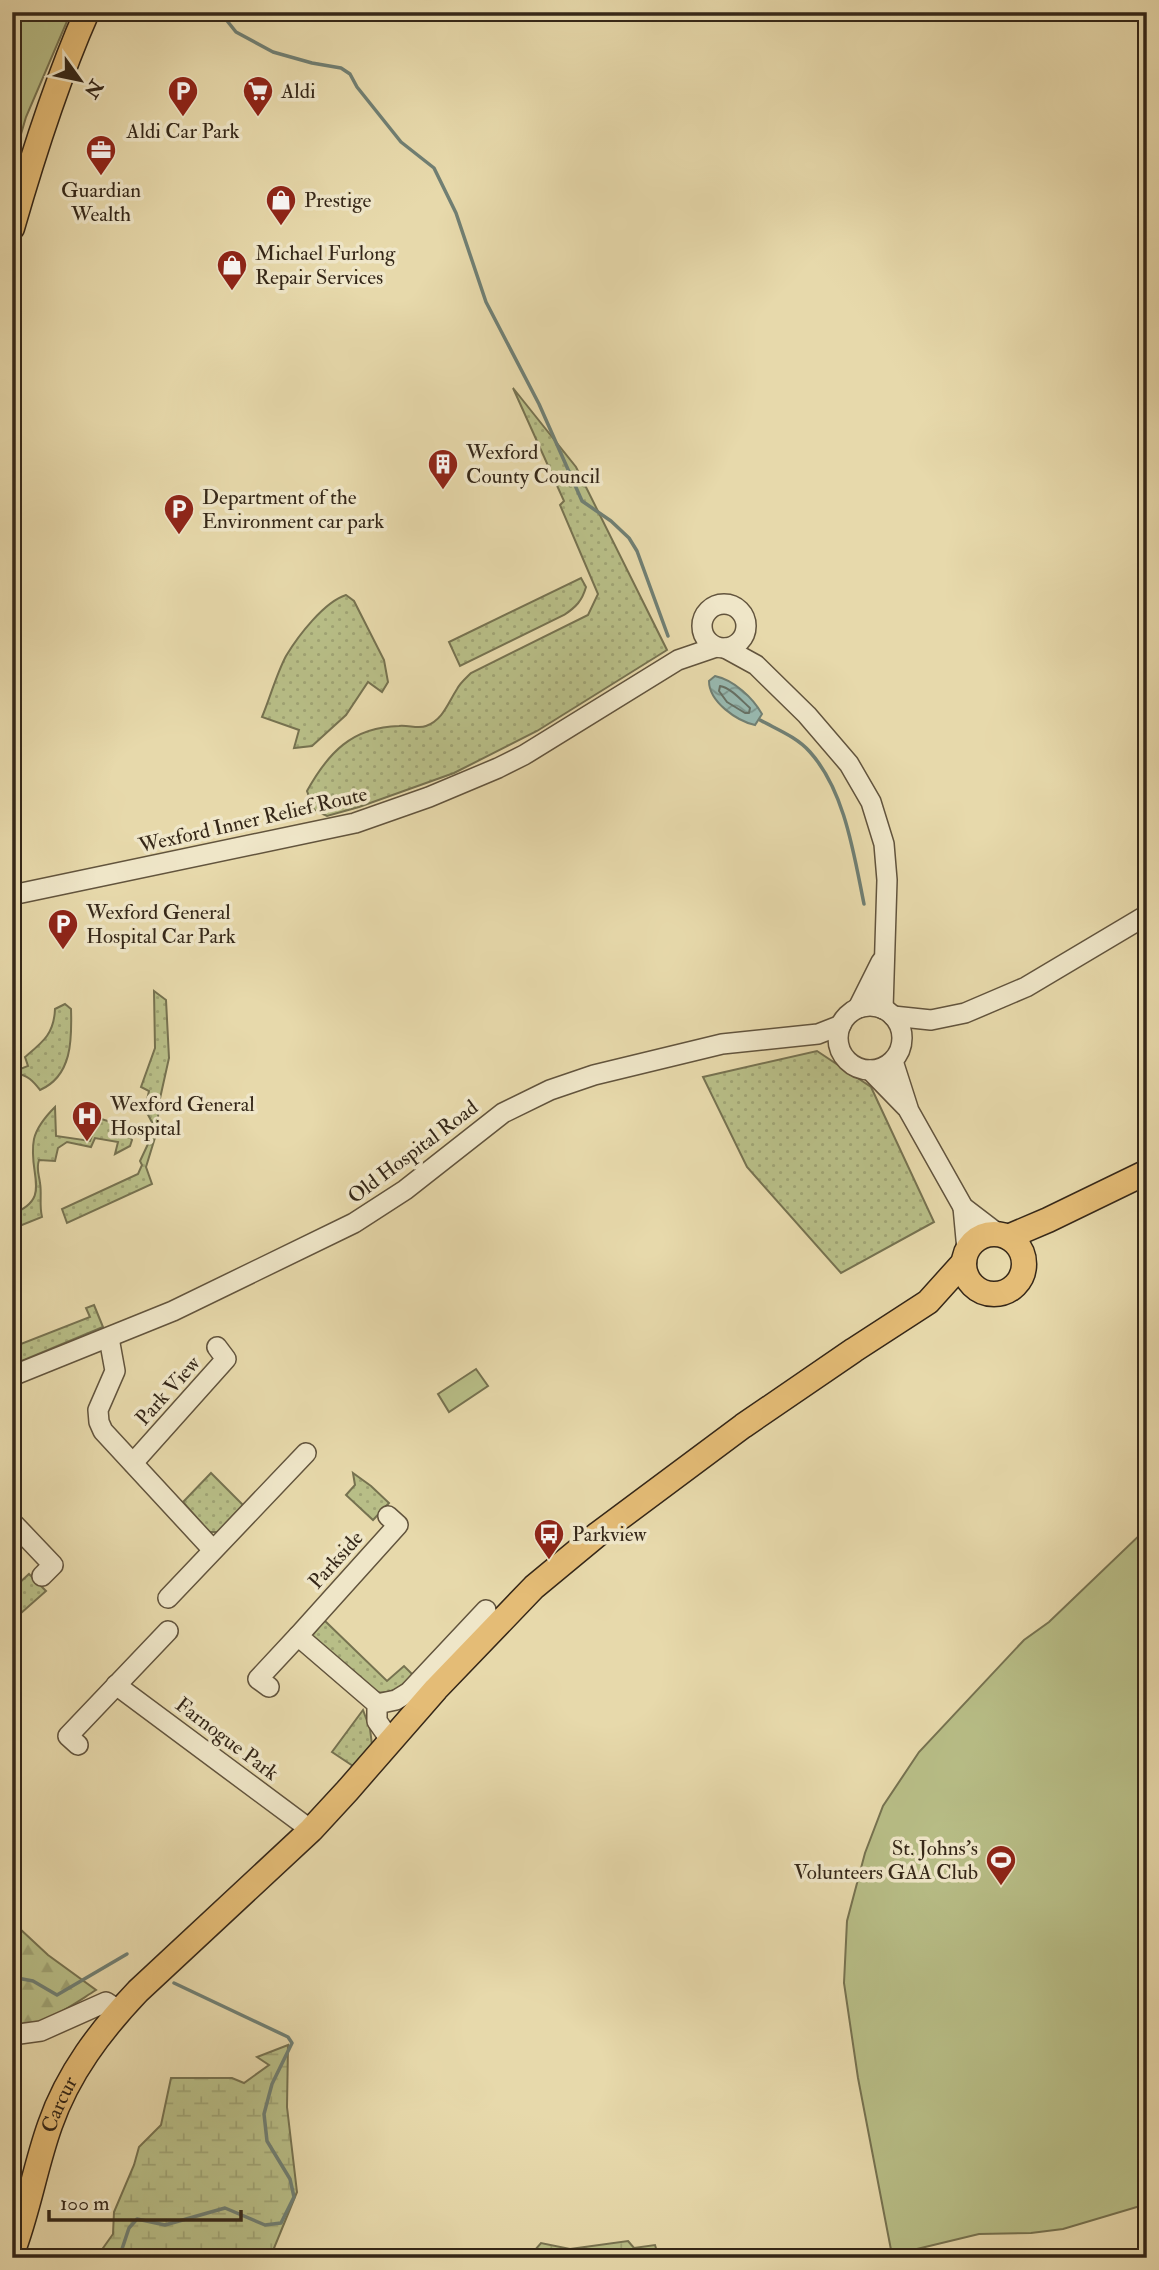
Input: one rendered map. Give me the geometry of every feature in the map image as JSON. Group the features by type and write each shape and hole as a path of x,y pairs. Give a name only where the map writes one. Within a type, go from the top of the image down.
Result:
{"main road":[{"path":"12,228 53,98 88,12"},
{"path":"1009,1242 1147,1172"},
{"path":"985,1235 1009,1242 1025,1266 1021,1278 1014,1287 1004,1293 992,1295 980,1292 928,1302 974,1241 985,1235"},
{"path":"965,1256 965,1273 971,1284 980,1292"},
{"name":"Carcur","path":"12,2253 57,2106 81,2061 120,2011 311,1830 483,1638 534,1587 598,1534 743,1426 928,1302"}],"street":[{"path":"756,665 745,634 744,617 739,610 732,605 723,604 708,611 703,618 702,627 709,642 756,665 807,715 849,764 871,802 884,844 887,880 884,957 888,1012 900,1026 900,1051 882,1068 858,1068 818,1034"},
{"name":"Wexford Inner Relief Route","path":"678,660 702,627"},
{"path":"720,648 740,641 745,634"},
{"name":"Wexford Inner Relief Route","path":"12,895 355,822 429,797 524,755 678,660 720,648"},
{"path":"902,1038 931,1020 965,1013 1026,988 1147,915"},
{"path":"859,1008 884,957"},
{"path":"840,1050 838,1037 841,1025 848,1015 859,1008 871,1006 931,1020"},
{"name":"Old Hospital Road","path":"12,1376 181,1307 354,1223 405,1190 503,1112 550,1090 594,1075 722,1044 818,1034 841,1025"},
{"path":"892,1061 909,1111 963,1207 1009,1242"},
{"path":"870,1070 909,1111"},
{"path":"963,1207 965,1256"},
{"name":"Park View","path":"109,1338 115,1371 98,1410 103,1431 213,1550"},
{"name":"Park View","path":"133,1463 226,1359 217,1348"},
{"path":"168,1598 306,1453"},
{"name":"Parkside","path":"269,1687 258,1679 398,1525 388,1516"},
{"path":"12,1522 52,1565 41,1576"},
{"path":"377,1704 396,1700 409,1692 486,1610"},
{"path":"78,1745 68,1736 168,1631"},
{"path":"298,1636 377,1704 377,1721 391,1741"},
{"name":"Farnogue Park","path":"116,1685 311,1830"},
{"path":"12,2035 41,2031 106,2002 120,2011"}],"green space":[{"path":"12,12 71,12 26,117 12,165"},
{"path":"513,388 576,467 667,650 537,731 454,773 327,816 314,810 307,791 324,765 343,745 368,731 402,726 420,727 432,723 441,715 471,673 588,615 598,594 560,505 564,501"},
{"path":"581,578 586,587 584,592 578,603 564,615 460,666 449,642"},
{"path":"346,595 354,601 384,660 388,682 382,692 368,682 346,715 312,746 294,748 299,730 262,717 279,671 291,648 321,612"},
{"path":"154,991 166,1000 169,1058 159,1103 157,1131 146,1167 152,1184 67,1223 62,1209 138,1174 142,1165 140,1161 148,1144 146,1134 155,1128 145,1109 149,1091 141,1087 155,1048"},
{"path":"65,1004 71,1009 68,1056 58,1076 40,1090 30,1079 16,1074 15,1071 28,1066 25,1057 50,1031 55,1009"},
{"path":"817,1051 871,1087 934,1222 841,1273 747,1167 703,1077"},
{"path":"55,1107 56,1136 90,1141 98,1118 121,1125 132,1140 130,1146 115,1154 118,1142 95,1138 91,1147 67,1142 58,1148 55,1161 39,1160 42,1217 12,1229 12,1214 25,1208 36,1192 33,1152 35,1134"},
{"path":"94,1305 103,1327 12,1365 12,1333 17,1335 21,1344 90,1317 86,1308"},
{"path":"476,1369 488,1386 449,1412 438,1394"},
{"path":"211,1473 243,1505 218,1532 209,1532 183,1502"},
{"path":"353,1473 389,1503 373,1520 346,1495 355,1485"},
{"name":"St. Johns's Volunteers GAA Club","path":"1147,1528 1147,2204 1063,2229 979,2234 892,2255 858,2078 844,1983 847,1921 865,1853 883,1806 919,1752 1024,1640 1049,1622"},
{"path":"29,1574 46,1591 12,1621 12,1586"},
{"path":"324,1620 387,1681 404,1666 413,1675 393,1691 377,1692 312,1636"},
{"path":"363,1710 372,1745 353,1766 332,1752"},
{"path":"12,1927 19,1928 48,1955 96,1990 46,2019 12,2026"},
{"path":"288,2045 287,2107 297,2192 270,2258 96,2258 113,2234 114,2212 139,2147 161,2125 171,2078 232,2078 244,2083 269,2065 257,2057"},
{"path":"628,2241 634,2248 655,2245 659,2258 528,2258 541,2243 570,2249"}],"water":[{"path":"715,676 742,690 754,702 762,714 755,725 733,715 719,703 710,689 709,681"}],"waterway":[{"path":"205,13 224,17 236,32 273,52 341,68 350,74 357,87 401,142 434,168 456,213 486,302 539,404 582,501 611,521 629,538 637,551 668,636"},
{"path":"760,720 799,742 810,752 832,785 846,824 864,904"},
{"path":"12,1977 33,1981 57,1995 127,1954"},
{"path":"119,2258 129,2228 137,2219 165,2225 225,2208 265,2225 281,2223 294,2197 290,2179 267,2141 264,2114 272,2084 292,2043 288,2037 174,1983"}],"railway":[{"path":"1117,2258 1147,2250"}],"place":[{"name":"Aldi Car Park","path":"183,118"},
{"name":"Aldi","path":"258,118"},
{"name":"Guardian Wealth","path":"101,177"},
{"name":"Prestige","path":"281,227"},
{"name":"Michael Furlong Repair Services","path":"232,292"},
{"name":"Wexford County Council","path":"443,491"},
{"name":"Department of the Environment car park","path":"179,536"},
{"name":"Wexford General Hospital Car Park","path":"63,951"},
{"name":"Wexford General Hospital","path":"87,1143"},
{"name":"Parkview","path":"549,1561"},
{"name":"St. Johns's Volunteers GAA Club","path":"1001,1887"}]}
